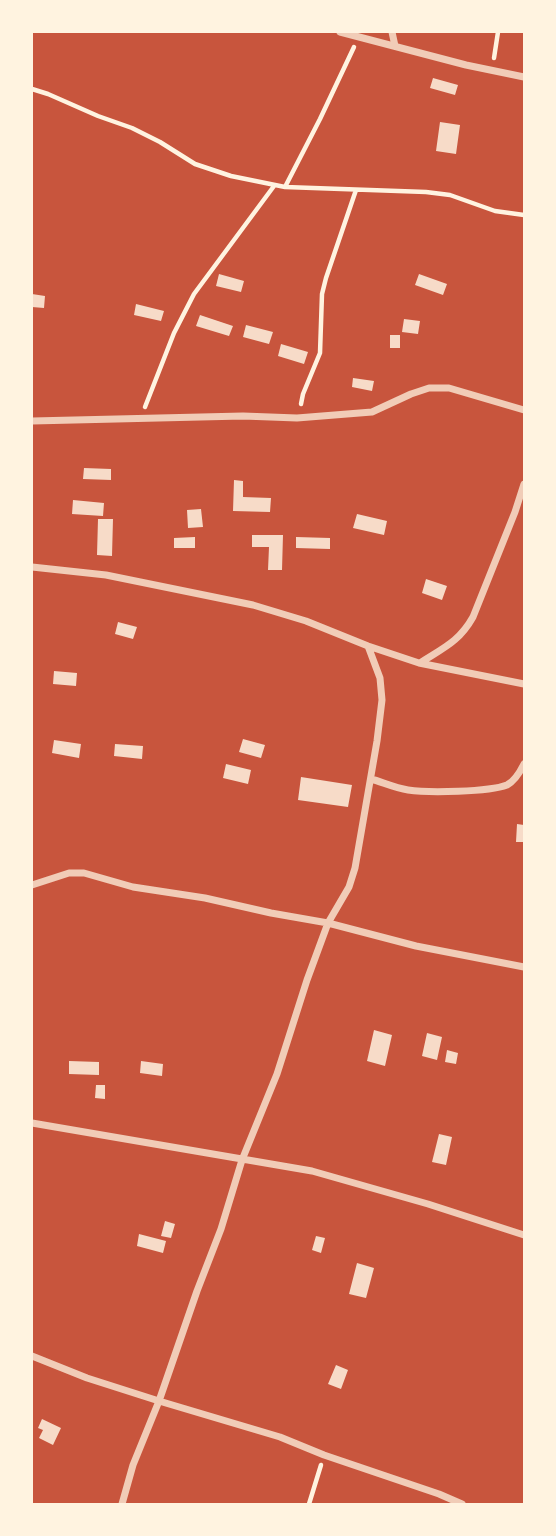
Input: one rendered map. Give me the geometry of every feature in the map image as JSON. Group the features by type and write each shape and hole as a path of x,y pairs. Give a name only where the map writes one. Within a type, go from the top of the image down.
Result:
{"street":[{"path":"340,32 524,77"},
{"path":"392,32 395,46"},
{"path":"32,421 243,416 297,418 372,412 429,388 449,388 524,410"},
{"path":"419,663 454,642 465,630 478,605 524,484"},
{"path":"32,567 106,575 253,605 306,621 419,663 524,684"},
{"path":"122,1504 132,1465 159,1401 221,1229 242,1160 277,1074 328,922 349,887 355,868 382,700 380,678 368,646"},
{"path":"371,779 404,790 486,789 507,784 518,775 524,764"},
{"path":"32,885 69,873 84,873 133,887 328,922 416,946 524,967"},
{"path":"32,1122 312,1171 428,1203 524,1235"},
{"path":"32,1356 87,1378 280,1437 462,1504"}],"path":[{"path":"492,70 498,32"},
{"path":"285,187 359,37"},
{"path":"32,89 132,128 195,164 231,176 285,187 450,195 495,211 524,215"},
{"path":"141,418 174,333 194,294 274,186"},
{"path":"297,418 303,394 320,353 326,278 356,190"},
{"path":"309,1504 324,1455"}],"building":[{"path":"433,78 458,85 455,95 430,88"},
{"path":"440,122 460,125 456,154 436,151"},
{"path":"219,274 244,281 241,292 216,286"},
{"path":"419,274 447,284 443,295 415,285"},
{"path":"32,294 45,296 44,308 32,307"},
{"path":"136,304 164,311 161,321 134,315"},
{"path":"200,315 233,326 229,336 196,326"},
{"path":"404,319 420,321 418,334 402,332"},
{"path":"246,325 273,332 269,344 243,337"},
{"path":"390,335 400,335 400,348 390,348"},
{"path":"281,344 308,352 304,364 278,356"},
{"path":"353,378 374,381 372,391 352,387"},
{"path":"84,468 111,469 111,480 83,479"},
{"path":"234,480 243,481 243,497 271,498 270,512 233,511"},
{"path":"73,500 104,503 103,516 72,514"},
{"path":"201,509 203,527 188,528 187,510"},
{"path":"357,514 387,521 384,535 353,528"},
{"path":"98,519 113,519 112,556 97,555"},
{"path":"252,535 283,535 282,570 268,570 269,547 252,547"},
{"path":"195,537 195,548 174,548 174,538"},
{"path":"296,537 330,538 330,549 296,548"},
{"path":"426,579 447,586 442,600 422,593"},
{"path":"118,622 137,627 133,639 115,634"},
{"path":"54,671 77,673 76,686 53,684"},
{"path":"243,739 265,745 261,758 239,752"},
{"path":"54,740 81,744 79,758 52,753"},
{"path":"115,744 143,746 142,759 114,756"},
{"path":"226,764 251,770 248,784 223,778"},
{"path":"301,777 352,785 348,807 298,800"},
{"path":"517,824 524,825 524,842 516,842"},
{"path":"374,1030 392,1035 385,1066 367,1061"},
{"path":"427,1033 442,1037 437,1060 422,1056"},
{"path":"447,1050 458,1053 456,1064 445,1062"},
{"path":"69,1061 99,1062 99,1075 69,1074"},
{"path":"141,1061 163,1064 162,1076 140,1073"},
{"path":"96,1085 105,1085 105,1099 95,1098"},
{"path":"439,1134 452,1137 446,1165 432,1162"},
{"path":"165,1221 175,1224 171,1238 161,1236"},
{"path":"139,1234 166,1241 163,1253 137,1246"},
{"path":"316,1236 325,1238 321,1253 312,1250"},
{"path":"357,1263 374,1268 366,1298 349,1294"},
{"path":"336,1365 348,1370 341,1389 328,1384"},
{"path":"42,1419 61,1428 53,1445 39,1438 43,1430 38,1428"}]}
